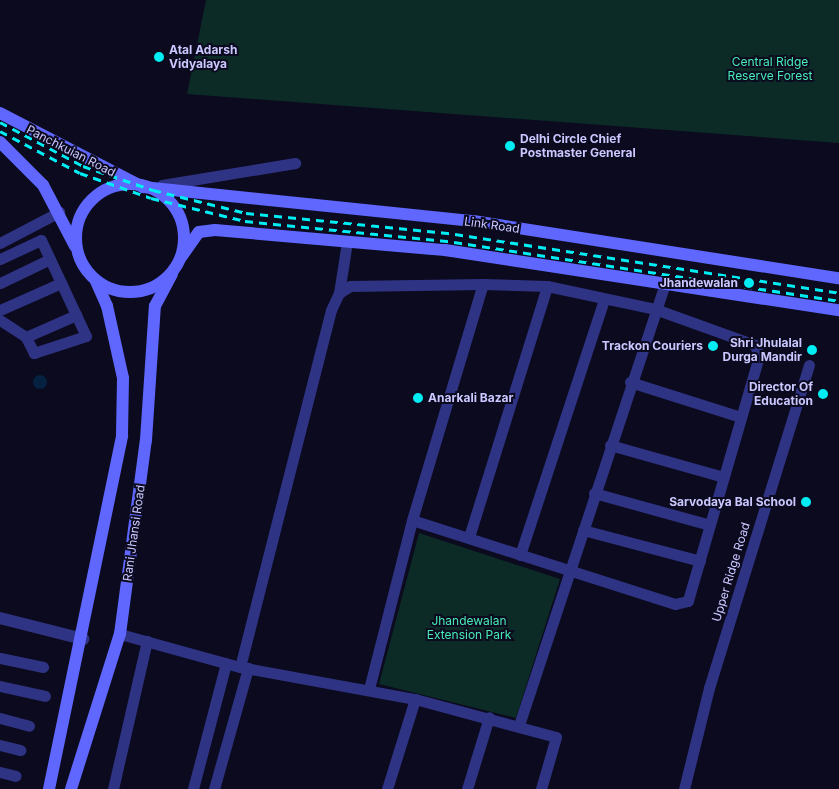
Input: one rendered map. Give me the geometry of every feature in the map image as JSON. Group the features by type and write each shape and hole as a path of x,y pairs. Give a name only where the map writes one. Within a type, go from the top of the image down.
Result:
{"main road":[{"name":"Panchkuian Road","path":"0,113 143,187"},
{"path":"0,142 43,185 59,212 77,250 96,280 107,306 123,378 122,435 83,639 49,789"},
{"path":"77,250 78,224 91,200 114,186 143,187 163,194 178,211 185,233 182,256"},
{"name":"Link Road","path":"143,187 473,221 839,278"},
{"path":"96,280 117,291 135,292 153,288 172,274 182,256 204,230 445,250 664,286 839,310"},
{"name":"Rani Jhansi Road","path":"72,789 120,634 146,440 155,306 172,274"}],"street":[{"path":"143,187 294,162"},
{"path":"0,243 59,212"},
{"path":"0,259 41,240 86,336 34,353 26,337 0,320"},
{"path":"214,789 339,293 348,242"},
{"path":"0,282 50,260"},
{"path":"0,310 61,284"},
{"path":"339,293 361,286 483,284 547,286 655,309 758,348 741,417 700,561 683,605 571,572 412,520"},
{"path":"370,689 412,520 483,284"},
{"path":"468,537 547,286"},
{"path":"519,725 571,572 630,382 664,286"},
{"path":"520,555 604,299"},
{"path":"26,337 76,315"},
{"name":"Upper Ridge Road","path":"684,789 710,688 809,365"},
{"path":"630,382 741,417"},
{"path":"610,445 724,477"},
{"path":"594,493 710,525"},
{"path":"583,530 700,561"},
{"path":"0,618 83,639"},
{"path":"120,634 244,667 370,689 414,699 519,725 556,737 541,789"},
{"path":"113,789 147,641"},
{"path":"0,658 43,668"},
{"path":"193,789 226,663"},
{"path":"0,686 45,696"},
{"path":"387,789 414,699"},
{"path":"467,789 489,717"},
{"path":"0,718 29,726"},
{"path":"0,745 20,750"},
{"path":"0,772 16,776"}],"green space":[{"name":"Central Ridge Reserve Forest","path":"206,0 839,0 839,143 187,94"},
{"name":"Jhandewalan Extension Park","path":"419,533 560,579 516,718 379,684"}],"water":[{"path":"37,375 43,375 47,382 43,389 37,389 33,385 33,379"}],"railway":[{"path":"0,122 83,166 153,190 246,213 455,234 839,293"},
{"path":"0,131 80,173 151,198 245,221 454,242 839,301"}],"place":[{"name":"Atal Adarsh Vidyalaya","path":"159,57"},
{"name":"Delhi Circle Chief Postmaster General","path":"510,146"},
{"name":"Jhandewalan","path":"749,283"},
{"name":"Trackon Couriers","path":"713,346"},
{"name":"Shri Jhulalal Durga Mandir","path":"812,350"},
{"name":"Director Of Education","path":"823,394"},
{"name":"Anarkali Bazar","path":"418,398"},
{"name":"Sarvodaya Bal School","path":"806,502"}]}
